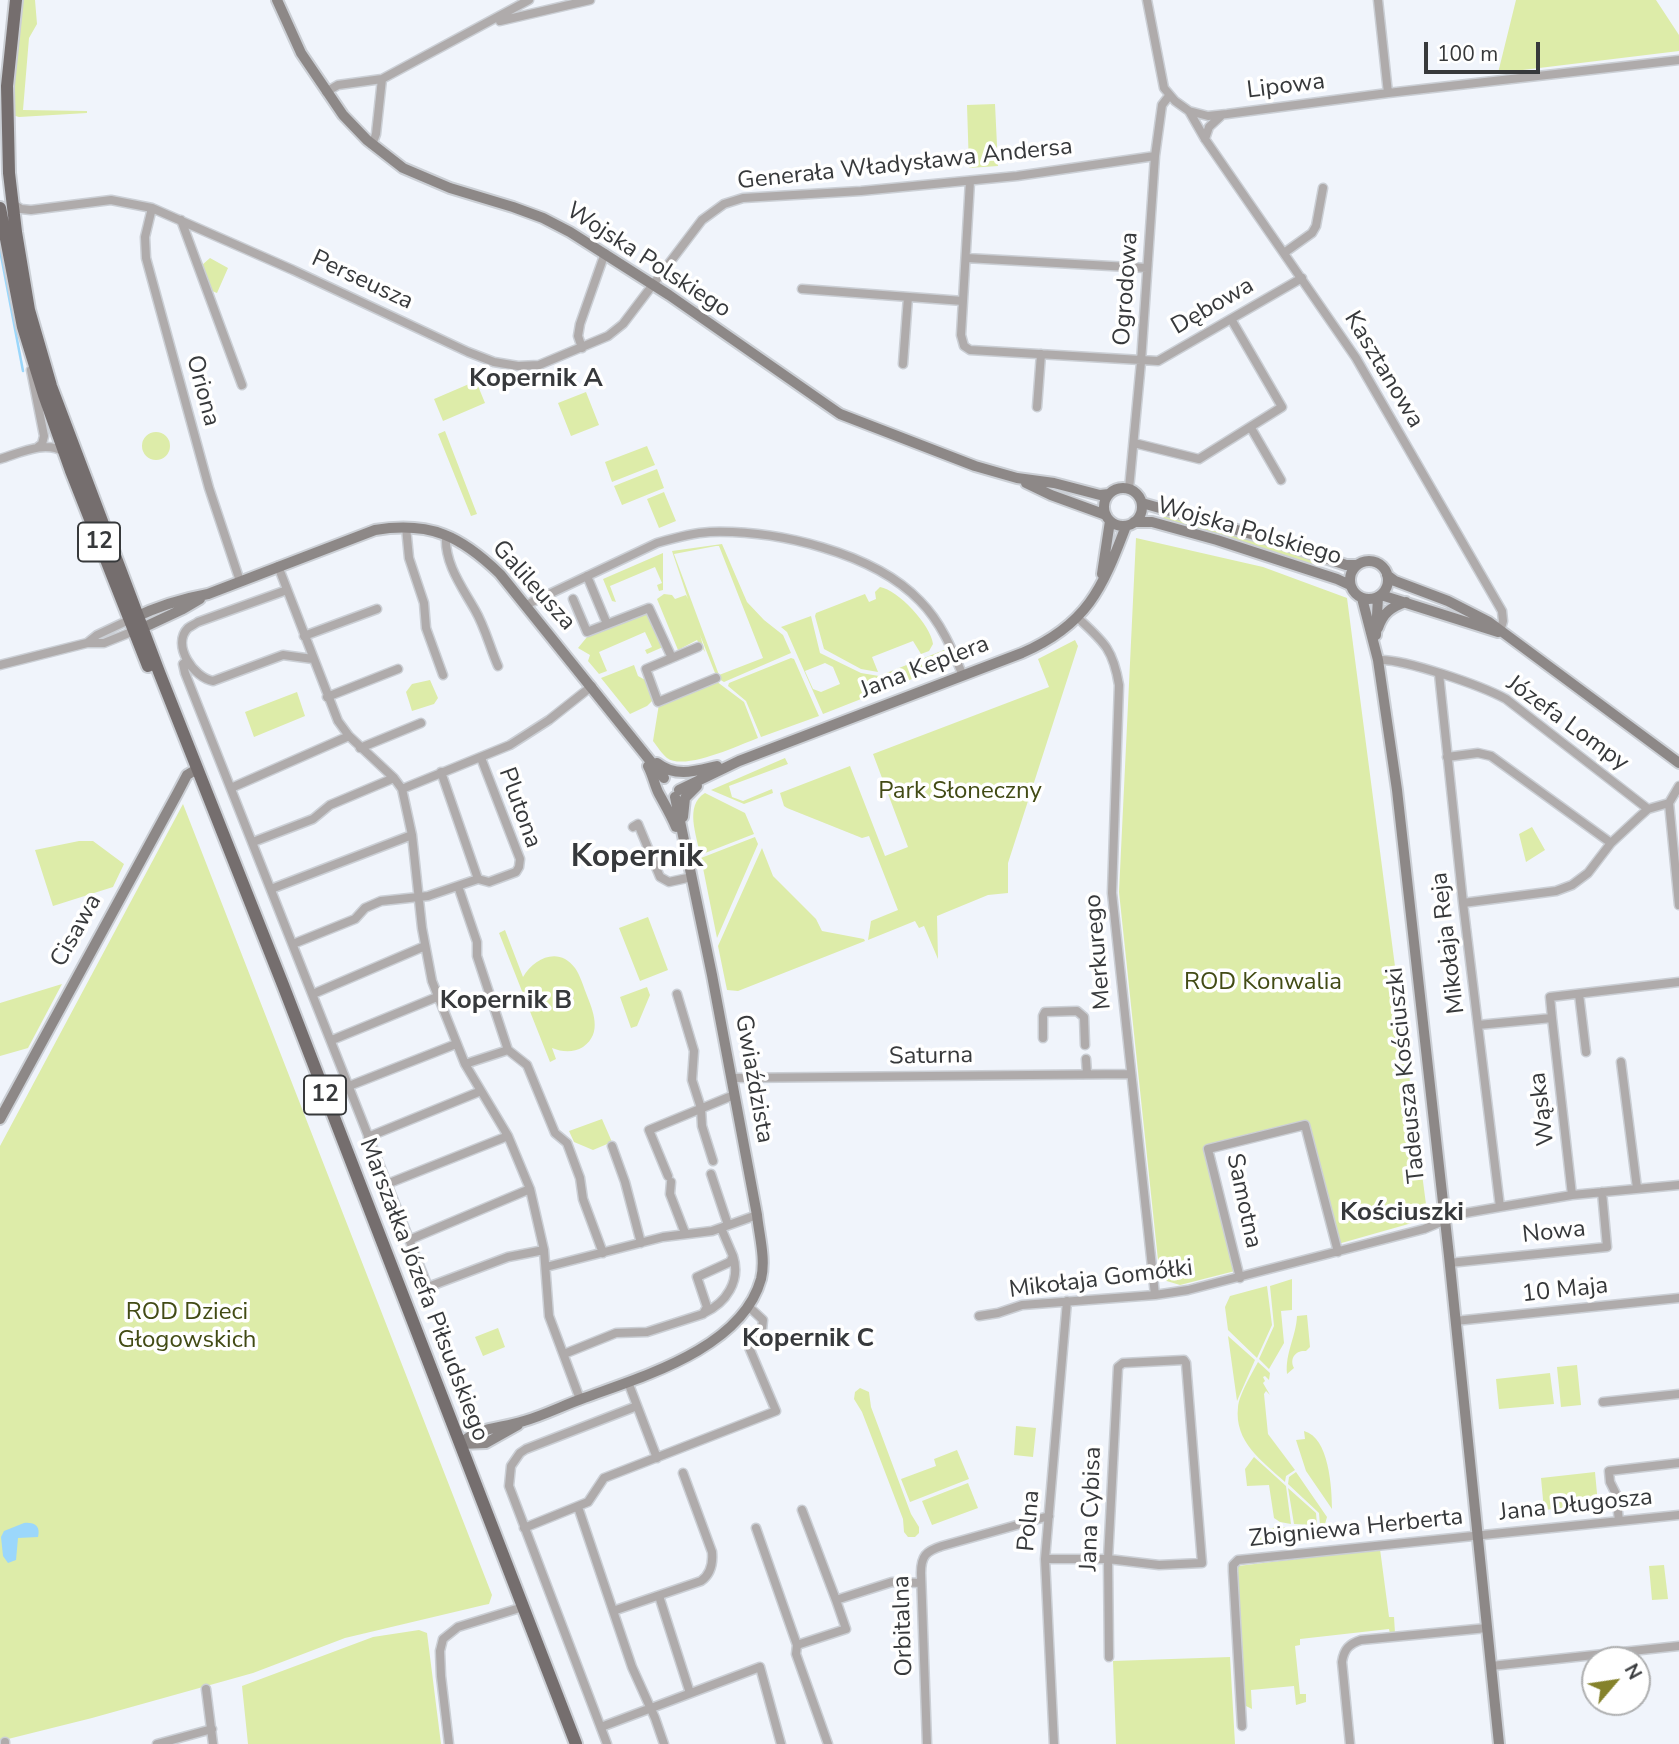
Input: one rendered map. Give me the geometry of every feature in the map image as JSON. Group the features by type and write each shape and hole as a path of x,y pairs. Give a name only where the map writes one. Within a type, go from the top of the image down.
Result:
{"main road":[{"path":"0,56 10,0"},
{"name":"Marszałka Józefa Piłsudskiego","path":"16,0 3,124 12,279 27,341 65,453 126,597"},
{"name":"Marszałka Józefa Piłsudskiego","path":"6,204 16,232 29,310 51,386 144,646 184,735 283,985 576,1744"}],"street":[{"name":"Wojska Polskiego","path":"276,0 301,53 350,124 372,145 403,168 429,181 543,218 606,253 841,414 975,466 1017,478 1054,483 1100,495 1109,494"},
{"path":"326,92 338,85 382,79 529,0"},
{"path":"487,24 590,0"},
{"path":"1147,0 1162,81 1169,96"},
{"path":"1378,0 1388,93"},
{"name":"Lipowa","path":"1189,111 1208,116 1222,115 1679,60"},
{"path":"372,145 376,134 382,79"},
{"name":"Kasztanowa","path":"1169,96 1189,111 1205,139 1356,358 1502,611 1500,632"},
{"name":"Ogrodowa","path":"1129,489 1155,156 1162,105 1169,96"},
{"path":"1205,139 1209,127 1222,115"},
{"name":"Generała Władysława Andersa","path":"654,285 702,220 712,211 734,200 970,181 1155,156"},
{"path":"970,181 961,335 967,349 1141,362"},
{"path":"1284,253 1312,233 1316,226 1323,188"},
{"name":"Perseusza","path":"31,210 111,200 152,208 495,362 518,366 539,365 608,336 623,324 654,285"},
{"path":"6,204 31,210"},
{"name":"Oriona","path":"152,208 145,237 146,258 209,488 240,581"},
{"path":"16,232 20,219 31,210"},
{"path":"181,220 243,385"},
{"path":"582,348 578,336 580,324 606,253"},
{"path":"966,258 1147,268"},
{"name":"Dębowa","path":"1141,362 1165,358 1302,278"},
{"path":"802,289 963,301"},
{"path":"903,364 908,297"},
{"path":"1134,443 1199,458 1282,407 1231,319"},
{"path":"27,341 44,436 38,447"},
{"path":"1037,407 1041,354"},
{"path":"1251,428 1281,480"},
{"path":"0,459 38,447 51,446 65,453"},
{"name":"Wojska Polskiego","path":"1017,478 1108,518"},
{"path":"1117,488 1129,489 1138,495 1142,503 1141,514 1130,524 1118,525 1108,518 1104,504 1109,494 1117,488"},
{"name":"Wojska Polskiego","path":"1142,503 1272,540 1346,565 1356,565"},
{"name":"Jana Keplera","path":"1102,579 1108,518"},
{"name":"Wojska Polskiego","path":"1130,524 1152,522 1238,546 1350,585"},
{"name":"Jana Keplera","path":"677,789 721,767 963,676 1040,645 1060,634 1087,606 1130,524"},
{"path":"406,527 409,558 424,603 426,628 443,675"},
{"name":"Galileusza","path":"136,624 159,621 208,594 375,530 418,527 446,535 479,554 526,605 643,751 661,781"},
{"path":"526,605 657,543 706,532 755,534 811,545 871,568 905,587 928,609 949,642 963,676"},
{"path":"446,535 447,551 460,588 475,610 498,666"},
{"path":"1500,632 1479,628 1406,602 1379,596 1362,598 1354,593 1350,585 1350,575 1356,565 1366,561 1375,562 1395,581 1469,611 1500,632 1550,666 1679,763"},
{"path":"278,566 338,721 360,748 394,778 402,789 412,835 425,946 437,998 465,1064 508,1136 530,1189 544,1250 549,1316 580,1399"},
{"path":"1379,596 1387,586 1387,575"},
{"path":"587,576 607,624"},
{"path":"287,590 188,628 183,641 187,661 204,679 213,681 283,655 313,659"},
{"name":"Galileusza","path":"136,624 154,608 208,594"},
{"name":"Tadeusza Kościuszki","path":"1379,596 1377,656 1397,790 1499,1744"},
{"path":"115,626 126,597 154,608"},
{"name":"Tadeusza Kościuszki","path":"1362,598 1377,656"},
{"path":"573,599 587,632 649,608 672,658"},
{"path":"1376,637 1384,614 1406,602"},
{"path":"304,636 377,609"},
{"name":"Merkurego","path":"1078,618 1110,649 1116,663 1119,685 1112,893 1155,1295"},
{"path":"120,637 144,646 159,621"},
{"path":"87,643 115,626 136,624"},
{"path":"0,665 87,643 104,643 120,637 136,624"},
{"path":"698,647 646,670 658,702 716,678"},
{"name":"Józefa Lompy","path":"1377,656 1440,674 1506,699 1648,809"},
{"path":"187,661 183,664 185,673 428,1287 508,1257 544,1250"},
{"path":"327,697 398,669"},
{"name":"Mikołaja Reja","path":"1440,674 1463,903 1500,1208"},
{"name":"Plutona","path":"402,789 510,745 592,686"},
{"path":"360,748 421,723"},
{"path":"231,788 349,736"},
{"name":"Galileusza","path":"633,739 661,781"},
{"name":"Jana Keplera","path":"643,751 671,772 721,767"},
{"path":"1447,757 1478,753 1491,756 1611,843"},
{"name":"Plutona","path":"293,944 355,919 365,908 377,902 419,898 478,879 489,882 516,872 520,859 481,758"},
{"name":"Jana Keplera","path":"684,837 683,809 688,793 721,767"},
{"name":"Cisawa","path":"0,1119 187,775 197,769"},
{"path":"441,772 478,879"},
{"path":"661,781 671,777 677,789 662,797"},
{"path":"253,842 313,819 334,803 394,778"},
{"name":"Gwiaździsta","path":"661,781 659,794 687,858"},
{"path":"1679,786 1669,803 1679,905"},
{"name":"Gwiaździsta","path":"460,1444 477,1431 524,1421 670,1365 727,1330 748,1306 761,1278 757,1215 687,858 677,789"},
{"path":"1463,903 1556,891 1572,884 1581,879 1611,843 1648,809 1669,803"},
{"path":"633,827 638,824 660,877 669,882 692,877"},
{"path":"271,889 412,835"},
{"path":"458,886 477,942 477,956 508,1050 527,1065 555,1133 567,1143 580,1178 583,1199 603,1253"},
{"path":"313,994 425,946"},
{"path":"1478,1025 1552,1018 1550,997 1679,982"},
{"path":"677,994 694,1051 692,1080 713,1161"},
{"path":"1579,994 1586,1052"},
{"path":"332,1040 437,998"},
{"path":"1043,1038 1045,1012 1077,1011 1084,1017 1085,1045"},
{"name":"Wąska","path":"1552,1018 1572,1195"},
{"path":"349,1086 456,1044"},
{"path":"465,1064 508,1050"},
{"path":"1086,1059 1087,1074"},
{"path":"1621,1062 1637,1188"},
{"name":"Saturna","path":"731,1078 1130,1074"},
{"path":"368,1137 481,1091"},
{"path":"685,1233 670,1194 670,1179 649,1130 734,1094"},
{"name":"Samotna","path":"1240,1278 1208,1149 1305,1125 1338,1252"},
{"path":"387,1184 508,1136"},
{"path":"612,1146 625,1182 641,1243"},
{"path":"564,1354 616,1333 647,1332 704,1314 719,1304 730,1289 736,1270 711,1174"},
{"name":"Mikołaja Gomółki","path":"979,1316 998,1313 1021,1304 1155,1295 1188,1290 1424,1230 1460,1214 1572,1195 1679,1185"},
{"path":"409,1240 530,1189"},
{"name":"Nowa","path":"1449,1263 1607,1247 1602,1192"},
{"path":"546,1267 685,1233 705,1232 757,1215"},
{"path":"704,1314 706,1307 696,1277 730,1262 733,1256"},
{"name":"10 Maja","path":"1455,1321 1679,1298"},
{"name":"Polna","path":"1054,1744 1045,1559 1067,1301"},
{"path":"524,1528 593,1499 604,1478 776,1411 748,1345 762,1330 763,1320 748,1306"},
{"name":"Jana Cybisa","path":"1108,1559 1159,1564 1202,1563 1186,1363 1180,1359 1120,1364 1118,1367 1108,1559 1109,1657"},
{"path":"628,1382 657,1458"},
{"path":"1603,1402 1679,1394"},
{"path":"607,1744 524,1528 508,1476 520,1453 637,1406"},
{"name":"Gwiaździsta","path":"460,1444 486,1443 524,1421"},
{"path":"451,1422 477,1431"},
{"path":"468,1467 475,1454 486,1443"},
{"path":"1619,1521 1616,1493 1609,1471 1679,1463"},
{"path":"613,1611 701,1581 708,1573 713,1560 709,1543 683,1473"},
{"path":"578,1507 632,1667 664,1744"},
{"path":"797,1646 846,1629 802,1510"},
{"name":"Jana Długosza","path":"1478,1536 1679,1515"},
{"name":"Orbitalna","path":"927,1744 921,1583 923,1557 933,1549 1049,1516"},
{"path":"756,1528 828,1744"},
{"name":"Zbigniewa Herberta","path":"1242,1726 1233,1571 1235,1562 1247,1558 1478,1536"},
{"path":"1045,1559 1108,1559"},
{"path":"836,1600 892,1582 921,1583"},
{"path":"659,1596 690,1693"},
{"path":"449,1744 440,1663 443,1639 458,1627 523,1607"},
{"path":"1350,1744 1342,1662 1348,1646 1361,1640 1487,1628"},
{"path":"1491,1666 1679,1646"},
{"path":"601,1727 760,1667 781,1744"},
{"path":"206,1689 213,1744"},
{"path":"157,1744 212,1729"}],"green space":[{"path":"19,0 35,0 37,24 29,38 23,110 87,113 19,117 12,115 10,77"},
{"path":"1516,0 1656,0 1679,35 1679,51 1498,73"},
{"path":"995,104 998,166 969,168 967,105"},
{"path":"210,258 228,268 217,293 212,291 202,265"},
{"path":"476,381 485,403 443,421 434,399"},
{"path":"586,392 599,425 571,436 558,403"},
{"path":"445,431 477,514 471,516 438,434"},
{"path":"156,432 166,436 170,446 166,456 156,460 146,456 142,446 146,436"},
{"path":"647,446 655,465 612,482 605,462"},
{"path":"657,469 664,488 622,505 614,486"},
{"path":"664,492 676,521 659,528 647,499"},
{"path":"1164,515 1315,559 1312,565 1163,520"},
{"name":"ROD Konwalia","path":"1136,538 1263,567 1347,598 1427,1212 1427,1217 1419,1221 1338,1244 1307,1120 1205,1147 1235,1271 1180,1285 1160,1279 1119,892"},
{"path":"722,544 747,602 783,635 791,653 724,682 717,678 700,635 705,652 697,640 678,650 657,599 664,594 672,595 675,599 686,595 688,599 672,551","holes":["719,546 763,658 719,675 674,554"]},
{"path":"663,553 663,590 659,591 657,585 662,583 655,567 610,586 616,602 612,601 603,579"},
{"path":"880,587 896,594 920,618 933,644 929,651 921,654 913,641 872,657 878,672 861,669 824,649 815,616 816,613 865,594 869,602 876,599 875,592"},
{"path":"646,613 663,647 647,654 645,650 652,647 645,632 599,652 607,671 599,674 588,661 590,655 578,648 587,637"},
{"path":"811,616 820,653 861,673 879,676 944,650 950,664 823,714 787,632 781,627","holes":["825,663 833,667 840,684 821,692 813,689 805,671"]},
{"name":"Park Słoneczny","path":"1075,640 1078,646 1008,863 1008,893 988,895 937,916 938,959 924,926 919,928 915,921 868,940 871,921 898,910 869,836 862,838 787,808 780,793 850,766 885,856 908,847 873,754 1049,687 1038,659"},
{"path":"794,659 819,716 761,737 746,701 728,686 729,683"},
{"path":"634,665 638,676 647,681 654,699 647,706 630,714 601,678"},
{"path":"430,680 438,698 434,704 412,711 406,692 412,684"},
{"path":"716,681 744,702 758,738 699,759 675,761 667,758 653,741 659,704"},
{"path":"297,692 305,716 254,737 245,712"},
{"path":"785,758 788,764 729,786 732,797 743,801 772,789 773,793 744,804 711,790"},
{"path":"705,793 745,813 754,834 700,855 693,813 695,805"},
{"name":"ROD Dzieci Głogowskich","path":"183,804 492,1595 489,1604 345,1638 253,1673 0,1741 0,1146"},
{"path":"1532,827 1545,850 1526,862 1519,834"},
{"path":"755,837 758,844 717,938 701,858"},
{"path":"79,841 93,841 124,864 113,887 53,906 35,850"},
{"path":"762,848 773,876 816,919 822,931 865,941 738,991 727,990 718,946"},
{"path":"648,917 668,970 640,981 619,928"},
{"path":"505,930 523,977 534,964 547,957 562,957 575,968 595,1022 593,1035 583,1047 568,1051 552,1048 556,1059 550,1062 499,933"},
{"path":"62,984 28,1048 0,1056 0,1003"},
{"path":"647,987 650,995 637,1026 631,1028 620,997"},
{"path":"602,1119 612,1142 593,1150 574,1142 569,1131"},
{"path":"1292,1279 1292,1310 1281,1311 1284,1343 1269,1369 1259,1359 1274,1326 1270,1286"},
{"path":"1267,1286 1272,1325 1257,1358 1228,1330 1225,1307 1230,1296"},
{"path":"1307,1315 1310,1347 1294,1355 1294,1368 1287,1374 1297,1316"},
{"path":"498,1328 505,1347 483,1356 475,1337"},
{"path":"1228,1336 1255,1360 1237,1401"},
{"path":"1258,1362 1270,1373 1269,1380 1263,1377 1263,1383 1270,1395 1266,1391 1264,1394 1268,1434 1295,1470 1286,1476 1285,1482 1251,1450 1240,1431 1239,1402"},
{"path":"1577,1365 1581,1405 1561,1407 1557,1367"},
{"path":"1550,1373 1554,1404 1499,1409 1496,1379"},
{"path":"860,1388 869,1392 871,1407 911,1514 919,1527 919,1533 915,1537 908,1537 904,1532 903,1519 862,1412 854,1399 855,1392"},
{"path":"1016,1426 1036,1428 1033,1457 1014,1455"},
{"path":"1304,1431 1312,1435 1324,1453 1330,1477 1332,1509 1306,1471 1296,1440 1305,1439"},
{"path":"957,1450 969,1479 910,1502 901,1479 936,1466 934,1459"},
{"path":"1254,1457 1286,1486 1291,1524 1274,1518 1269,1485 1247,1486 1245,1469"},
{"path":"1296,1472 1327,1517 1325,1524 1320,1525 1319,1513 1288,1484 1289,1477"},
{"path":"1595,1472 1598,1504 1544,1510 1541,1478"},
{"path":"968,1483 978,1508 932,1525 922,1501"},
{"path":"1288,1488 1316,1513 1317,1525 1294,1524"},
{"path":"1291,1527 1293,1541 1255,1545 1253,1529"},
{"path":"1380,1549 1389,1617 1394,1617 1395,1633 1390,1634 1389,1629 1300,1639 1300,1645 1295,1646 1300,1694 1306,1694 1306,1702 1296,1705 1294,1686 1251,1690 1252,1709 1246,1706 1238,1566"},
{"path":"1664,1565 1668,1599 1652,1600 1649,1566"},
{"path":"419,1630 427,1633 441,1744 248,1744 242,1686 373,1637"},
{"path":"1230,1657 1235,1744 1116,1744 1113,1661"}],"water":[{"path":"24,1523 36,1526 38,1537 18,1538 16,1560 8,1563 3,1556 1,1537 4,1531"}],"waterway":[{"path":"0,250 23,371"}],"district":[{"name":"Kopernik A","path":"536,380"},
{"name":"Kopernik","path":"637,858"},
{"name":"Kopernik B","path":"506,1002"},
{"name":"Kościuszki","path":"1402,1214"},
{"name":"Kopernik C","path":"808,1340"}]}
